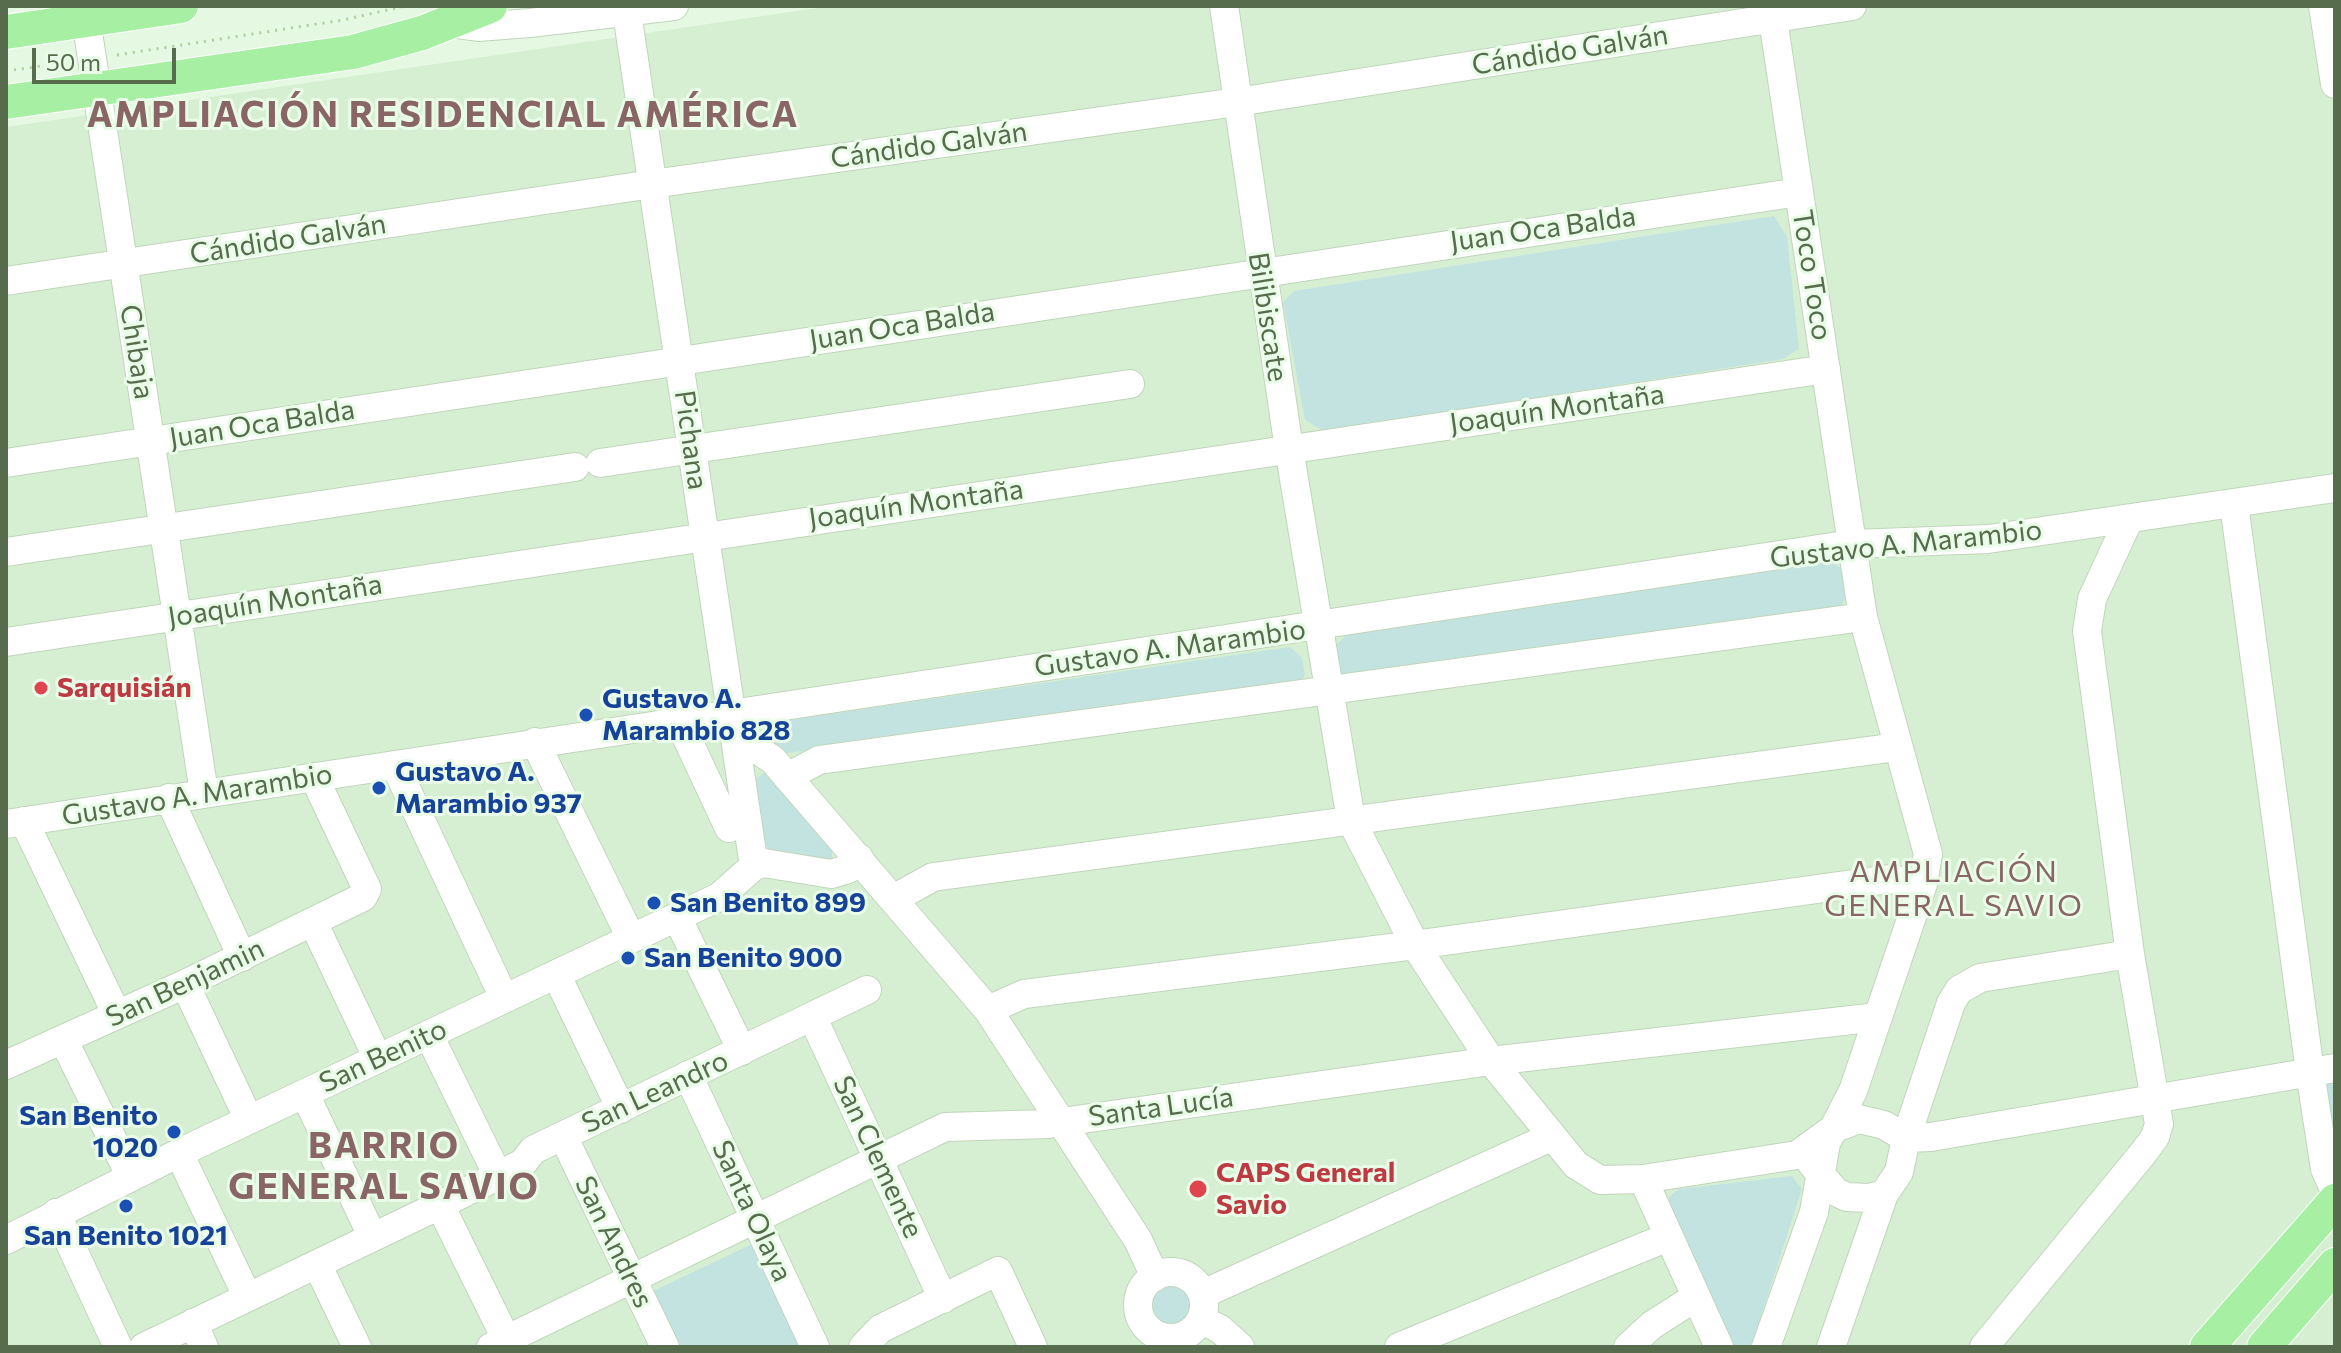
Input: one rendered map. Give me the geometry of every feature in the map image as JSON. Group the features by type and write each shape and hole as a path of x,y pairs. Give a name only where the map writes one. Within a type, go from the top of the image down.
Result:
{"main road":[{"path":"6,32 85,13 181,6"},
{"path":"6,102 94,74 353,52 448,23 490,6"},
{"path":"2207,1347 2335,1201"},
{"path":"2264,1347 2335,1265"}],"street":[{"path":"448,23 478,27 674,6"},
{"name":"Bilibiscate","path":"1224,6 1261,271 1351,820 1415,945 1491,1061 1551,1137 1588,1176 1600,1180 1643,1179 1808,1164"},
{"name":"Cándido Galván","path":"6,281 652,184 1237,102 1772,12 1852,6"},
{"path":"2323,6 2335,84"},
{"name":"Toco Toco","path":"1772,12 1863,617 1928,854 1923,884 1848,1104 1833,1129"},
{"name":"Chibaja","path":"85,13 204,793"},
{"name":"Pichana","path":"627,13 754,866"},
{"name":"Juan Oca Balda","path":"6,463 1799,192"},
{"name":"Joaquín Montaña","path":"6,642 1826,369"},
{"path":"6,552 692,447 1130,384"},
{"name":"Gustavo A. Marambio","path":"15,822 678,719 1320,626 1852,544 1968,541 2335,488"},
{"path":"2234,504 2322,1070 2325,1169 2335,1191"},
{"path":"1984,1347 2155,1137 2159,1124 2130,954 2087,620 2092,599 2129,519"},
{"path":"787,777 819,760 1863,617"},
{"path":"678,719 729,828"},
{"path":"535,742 631,938"},
{"path":"738,743 766,753 895,898 988,1010 1138,1240 1155,1277"},
{"path":"895,898 933,877 1897,747"},
{"path":"395,765 504,998"},
{"name":"San Benjamin","path":"6,1065 185,984 363,897 367,889 314,777"},
{"path":"169,798 242,957"},
{"path":"15,822 117,1015"},
{"path":"754,866 764,863 831,874 848,869 859,858"},
{"name":"San Benito","path":"6,1239 179,1153 719,897 754,866"},
{"path":"988,1010 1024,994 1415,945 1889,879 1923,884"},
{"path":"677,917 742,1051"},
{"path":"313,922 378,1059"},
{"path":"1831,1347 1884,1194 1899,1172 1906,1138 1951,1003 1959,990 1980,978 2130,954"},
{"path":"556,974 621,1109"},
{"path":"185,984 249,1120"},
{"name":"San Leandro","path":"144,1347 198,1335 247,1296 498,1176 523,1163 533,1150 867,990"},
{"name":"San Clemente","path":"812,1016 943,1299"},
{"name":"Santa Lucía","path":"502,1345 631,1278 879,1156 945,1127 1061,1121 1491,1061 1878,1017"},
{"path":"429,1035 498,1176"},
{"path":"63,1039 131,1177"},
{"path":"1766,1347 1814,1212 1808,1164 1833,1129 1859,1119 1872,1121 1906,1138 2322,1070"},
{"name":"Santa Olaya","path":"688,1075 815,1347"},
{"path":"305,1094 372,1236"},
{"name":"San Andres","path":"563,1136 665,1347"},
{"path":"1140,1319 1155,1335 1173,1343 1195,1329 1202,1307 1551,1137"},
{"path":"179,1153 247,1296"},
{"path":"1808,1164 1836,1192 1847,1197 1869,1198 1884,1194"},
{"path":"1643,1179 1719,1347"},
{"path":"440,1205 502,1345"},
{"path":"56,1213 118,1347"},
{"path":"1399,1347 1668,1237"},
{"path":"317,1264 357,1347"},
{"path":"867,1346 880,1329 998,1271 1033,1347"},
{"path":"1145,1347 1139,1298 1155,1277 1182,1274 1192,1279 1202,1307 1240,1347"},
{"path":"1628,1347 1652,1325 1696,1297"}],"path":[{"path":"6,71 94,74 405,6"}],"shaded area":[{"path":"831,6 2335,6 2335,1347 6,1347 6,127"},
{"path":"1774,216 1787,237 1799,349 1783,359 1323,431 1305,420 1283,302 1294,291"},
{"path":"1830,561 1842,569 1846,596 1840,609 1344,676 1338,669 1335,647 1346,635"},
{"path":"1290,647 1302,658 1305,674 1302,681 1293,685 787,753 780,751 768,732 774,722"},
{"path":"768,771 832,851 832,859 824,864 770,851 763,841 756,778"},
{"path":"2335,1080 2335,1157 2324,1087"},
{"path":"1792,1176 1802,1189 1751,1347 1730,1347 1668,1207 1669,1197 1679,1189"},
{"path":"756,1242 805,1347 674,1347 649,1293"},
{"path":"1171,1282 1187,1289 1194,1305 1187,1321 1171,1328 1155,1321 1148,1305 1155,1289"}],"place":[{"name":"Sarquisián","path":"41,688"},
{"name":"Gustavo A. Marambio 828","path":"586,715"},
{"name":"Gustavo A. Marambio 937","path":"379,788"},
{"name":"San Benito 899","path":"654,903"},
{"name":"San Benito 900","path":"628,958"},
{"name":"San Benito 1020","path":"174,1132"},
{"name":"CAPS General Savio","path":"1198,1189"},
{"name":"San Benito 1021","path":"126,1206"}],"district":[{"name":"AMPLIACIÓN RESIDENCIAL AMÉRICA","path":"443,115"},
{"name":"AMPLIACIÓN GENERAL SAVIO","path":"1954,889"},
{"name":"BARRIO GENERAL SAVIO","path":"384,1166"}]}
